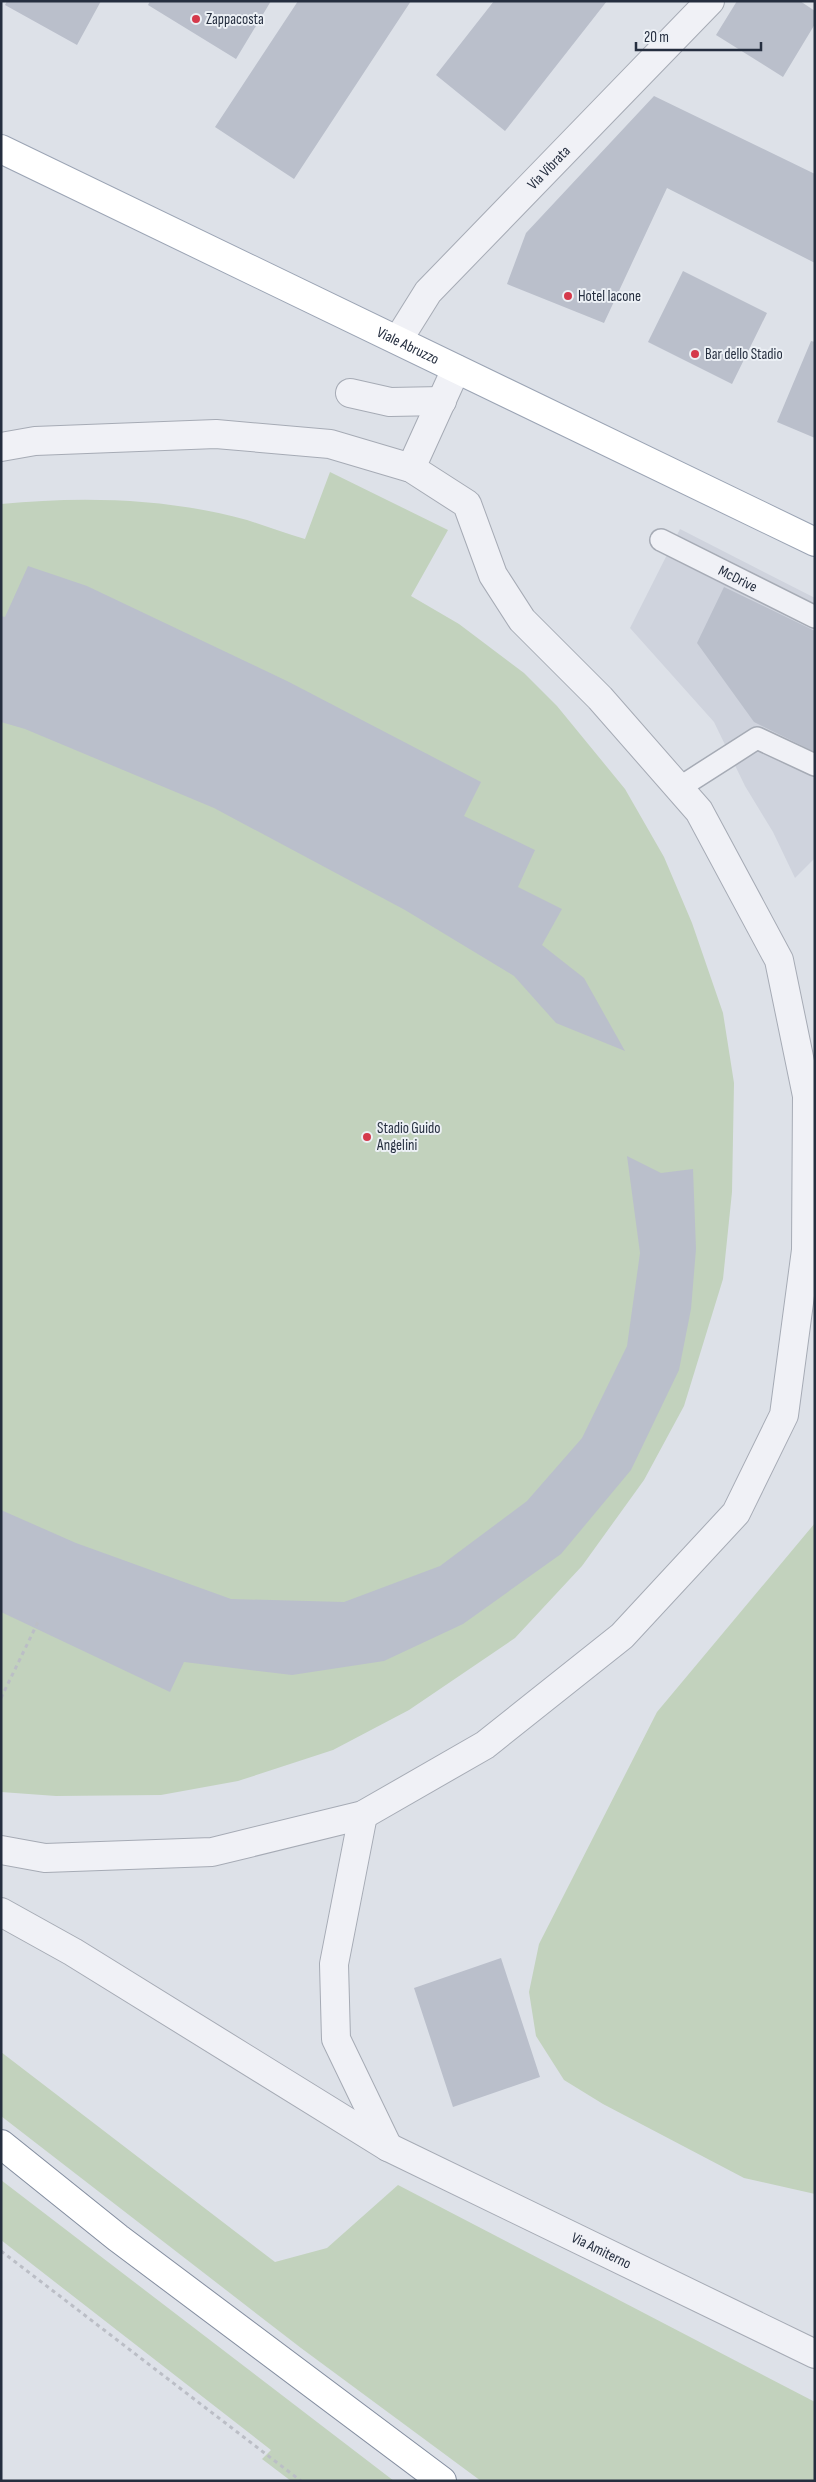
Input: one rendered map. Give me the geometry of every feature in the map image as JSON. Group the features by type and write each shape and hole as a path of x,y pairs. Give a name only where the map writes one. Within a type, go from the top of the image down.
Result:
{"main road":[{"name":"Viale Abruzzo","path":"1,148 815,542"},
{"path":"1,2144 118,2238 442,2481"}],"street":[{"name":"Via Vibrata","path":"398,340 428,292 710,1"},
{"path":"411,468 456,369"},
{"path":"350,394 390,402 442,401"},
{"path":"1,447 35,441 216,434 330,444 411,468 467,504 493,574 522,620 600,698 699,811 779,960 808,1096 806,1250 784,1415 736,1513 622,1636 485,1745 363,1815 212,1852 45,1858 1,1850"},
{"path":"363,1815 334,1964 336,2039 388,2146"},
{"name":"Via Amiterno","path":"1,1912 73,1952 388,2146 815,2354"}],"lane":[{"name":"McDrive","path":"661,540 815,617"},
{"path":"679,788 757,738 815,765"}],"path":[{"path":"1,1698 39,1620"},
{"path":"1,2251 301,2481"}],"shaded area":[{"path":"680,529 815,598 815,858 795,878 773,832 745,786 714,722 630,628"}],"green space":[{"name":"Stadio Guido Angelini","path":"330,472 448,530 411,596 459,624 524,673 557,706 625,789 664,857 692,923 723,1013 734,1083 732,1192 723,1279 684,1406 644,1480 582,1566 515,1638 409,1710 333,1750 238,1781 161,1795 56,1796 1,1792 1,504 62,500 156,503 187,507 247,520 305,539"},
{"path":"815,1523 815,2194 744,2178 603,2104 564,2080 536,2036 529,1992 539,1944 657,1712"},
{"path":"1,2052 275,2262 327,2248 398,2185 815,2402 815,2481 481,2481 301,2348 1,2116"},
{"path":"1,2180 394,2481 291,2481 262,2459 271,2450 1,2240"}],"building":[{"path":"7,1 101,1 77,45 5,5"},
{"path":"150,1 271,1 236,59 148,5"},
{"path":"298,1 411,1 294,179 215,127"},
{"path":"494,1 607,1 505,131 436,75"},
{"path":"737,1 800,1 815,11 815,24 783,77 716,35"},
{"path":"654,96 815,174 815,263 667,188 604,323 507,284 526,233"},
{"path":"683,271 767,313 732,384 648,342"},
{"path":"811,341 815,342 815,438 777,422"},
{"path":"28,566 87,586 289,682 481,782 464,816 535,850 518,887 562,909 542,945 584,978 625,1051 556,1023 514,976 405,910 214,808 25,729 1,722 1,616 5,617"},
{"path":"724,587 815,631 815,752 754,722 697,643"},
{"path":"627,1156 661,1173 693,1169 696,1249 691,1309 679,1370 631,1470 561,1554 463,1624 384,1661 292,1675 184,1662 170,1692 1,1612 1,1510 76,1543 231,1599 344,1602 440,1566 527,1501 582,1438 627,1346 640,1253"},
{"path":"501,1958 540,2077 453,2107 414,1988"}],"place":[{"name":"Zappacosta","path":"196,19"},
{"name":"Hotel Iacone","path":"568,296"},
{"name":"Bar dello Stadio","path":"695,354"},
{"name":"Stadio Guido Angelini","path":"367,1137"}]}
